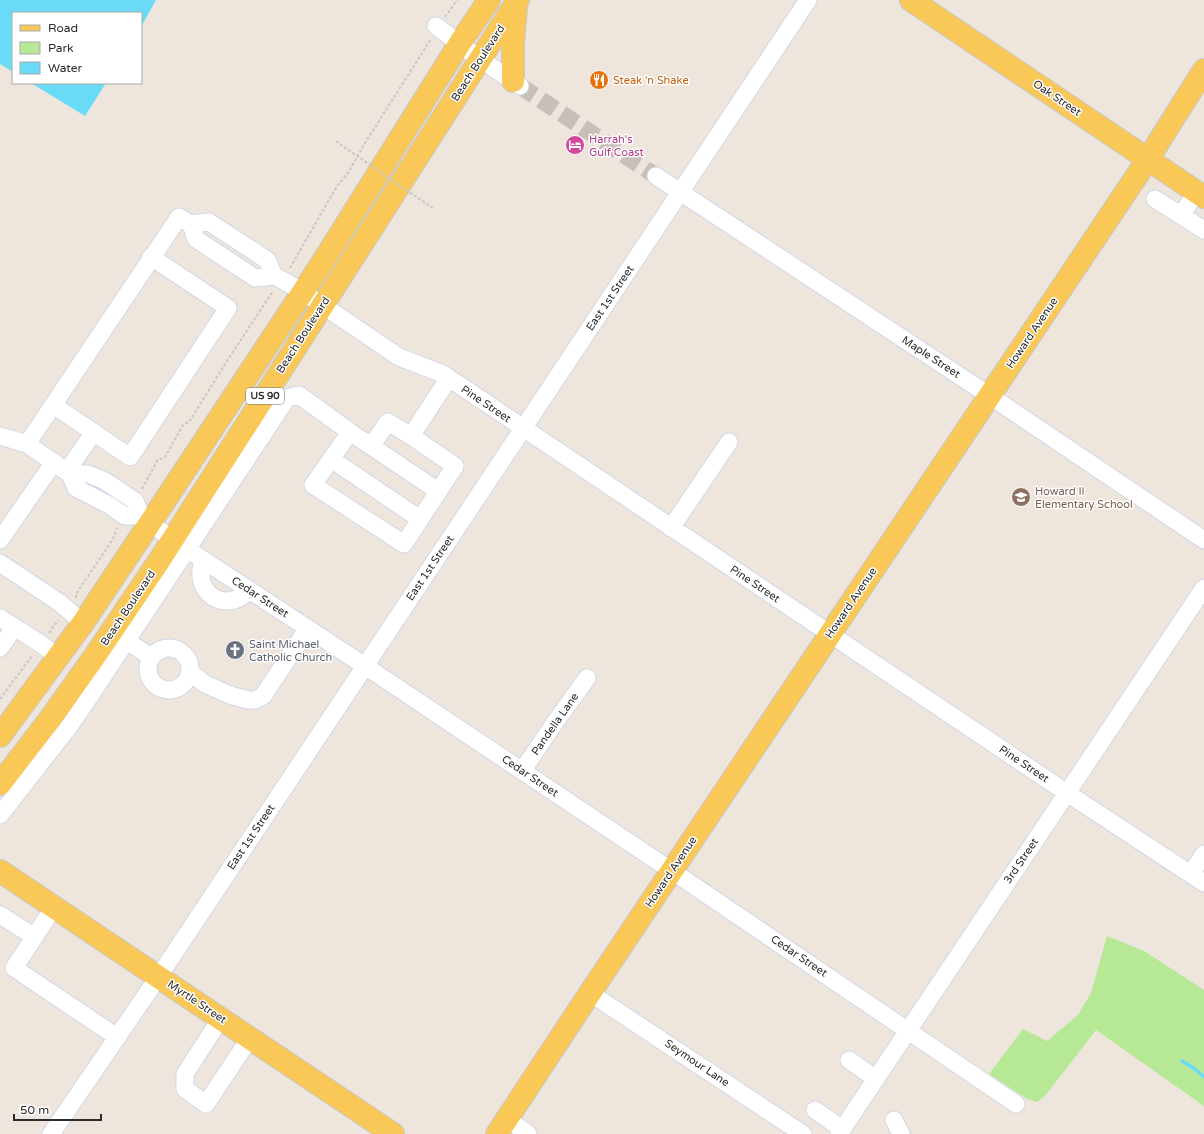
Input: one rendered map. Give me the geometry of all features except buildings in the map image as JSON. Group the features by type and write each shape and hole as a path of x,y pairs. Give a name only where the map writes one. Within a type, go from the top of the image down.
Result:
{"main road":[{"name":"US 90","path":"0,736 83,623 145,520 303,292 460,43 489,0"},
{"name":"Oak Street","path":"911,0 1200,194"},
{"name":"Beach Boulevard","path":"0,784 97,653 181,545 322,305 517,1"},
{"path":"516,84 513,43 517,1"},
{"name":"Howard Avenue","path":"502,1126 1148,159 1204,70"},
{"name":"Myrtle Street","path":"0,871 393,1134"}],"street":[{"name":"East 1st Street","path":"51,1134 159,976 681,192 802,2"},
{"path":"439,26 480,59 516,84"},
{"name":"Maple Street","path":"656,176 990,396 1204,540"},
{"path":"1181,215 1200,194"},
{"path":"1155,199 1204,230"},
{"name":"Pine Street","path":"152,257 179,217 191,224 209,222 266,260 274,276 303,292 399,357 443,374 1067,793 1197,878"},
{"path":"27,444 53,405 152,257 228,308 130,457 53,405"},
{"path":"411,436 449,378"},
{"path":"0,815 70,724 127,641 181,545 287,398 299,395 350,432 438,491"},
{"path":"350,432 313,485 404,544 455,466 388,422 371,446"},
{"path":"0,540 64,469 94,432"},
{"path":"0,436 27,444 64,469 76,488 109,505 125,516 145,520"},
{"path":"671,528 729,442"},
{"path":"331,459 420,519"},
{"name":"Cedar Street","path":"145,520 522,770 909,1030 1016,1104"},
{"path":"204,560 201,567 201,582 204,589 215,599 221,601 234,601 249,590"},
{"path":"0,563 60,603 83,623"},
{"name":"3rd Street","path":"841,1132 1204,588"},
{"path":"0,648 7,623 41,644 58,657"},
{"path":"190,672 204,684 217,690 248,700 255,700 263,696 308,628"},
{"path":"127,641 151,657"},
{"path":"167,648 180,650 188,660 190,666 190,672 186,682 178,688 168,690 162,689 152,681 149,675 149,663 151,657 161,649 167,648"},
{"name":"Pandella Lane","path":"522,770 587,678"},
{"path":"1197,878 1204,854"},
{"path":"54,907 14,968 117,1037"},
{"path":"0,915 35,937"},
{"name":"Seymour Lane","path":"590,993 803,1134"},
{"path":"221,1018 185,1074 185,1089 206,1104 250,1038"},
{"path":"849,1060 876,1079"},
{"path":"815,1110 841,1132"},
{"path":"502,1126 528,1134"}],"path":[{"path":"295,260 297,254 337,186 348,173 365,143 457,0"},
{"path":"336,141 434,209"},
{"path":"141,492 157,461 165,457 183,425 189,422 268,298"},
{"path":"76,597 76,594 113,539 118,526"},
{"path":"0,699 55,623 61,618"}],"green space":[{"path":"1107,936 1144,951 1204,990 1204,1106 1096,1030 1045,1096 1037,1102 1027,1099 989,1074 1023,1029 1047,1041 1078,1015 1091,993"}],"water":[{"path":"0,0 156,0 142,25 142,12 12,12 12,71 0,64"},
{"path":"33,84 105,84 85,116"}],"waterway":[{"path":"1182,1061 1204,1077"}],"tunnel":[{"path":"520,86 656,176"}],"place":[{"name":"Steak 'n Shake","path":"599,80"},
{"name":"Harrah's Gulf Coast","path":"575,145"},
{"name":"Howard II Elementary School","path":"1021,497"},
{"name":"Saint Michael Catholic Church","path":"235,650"}]}
